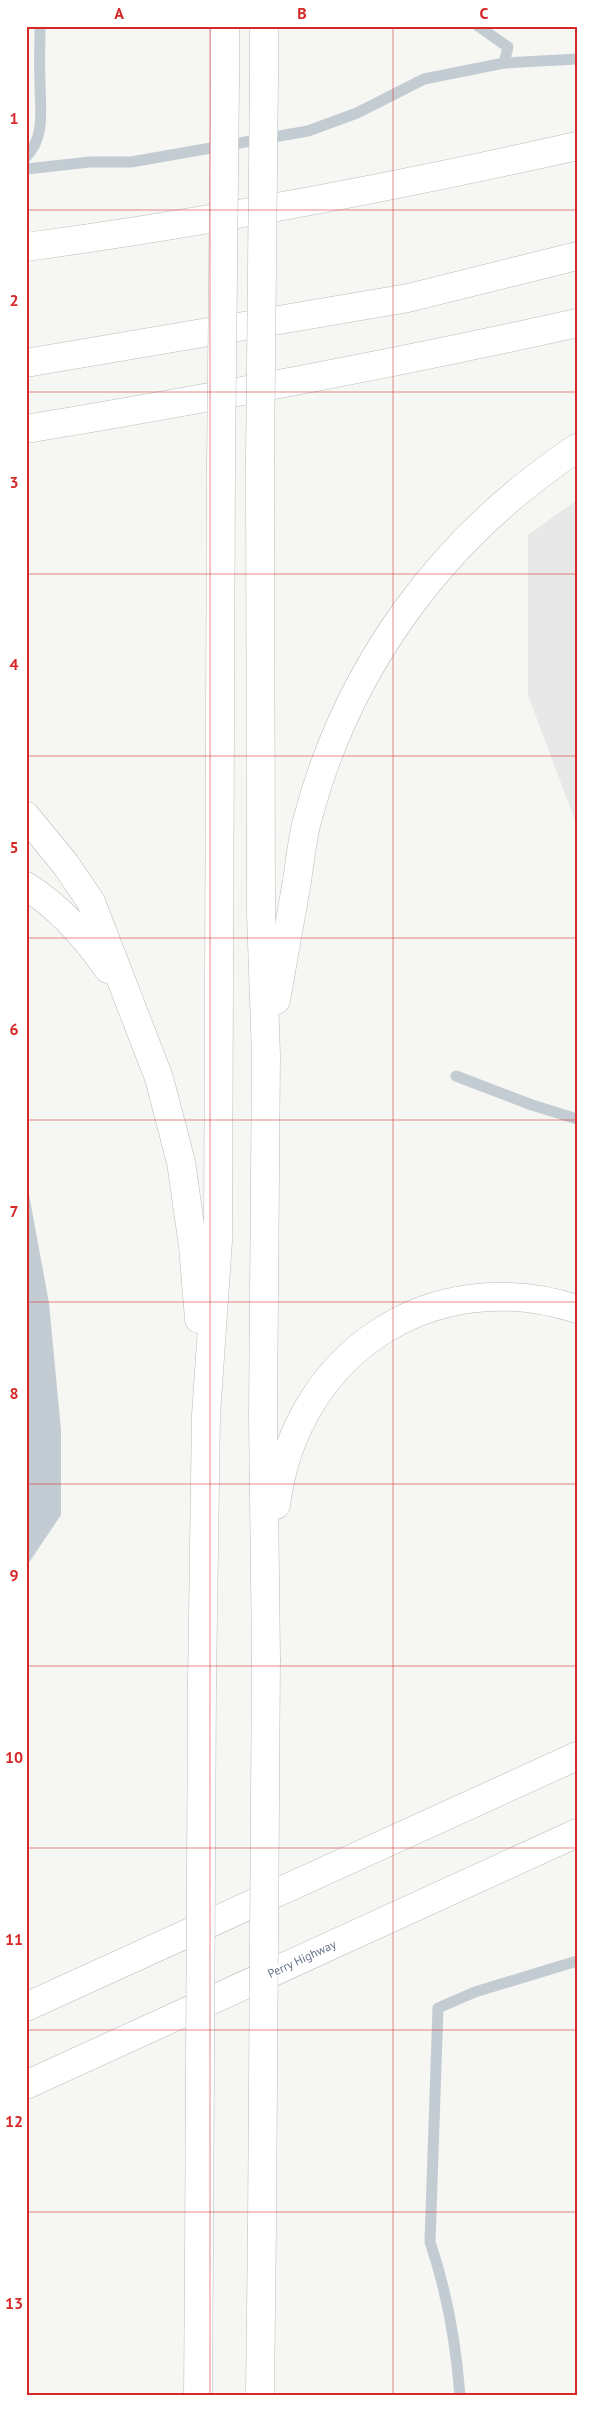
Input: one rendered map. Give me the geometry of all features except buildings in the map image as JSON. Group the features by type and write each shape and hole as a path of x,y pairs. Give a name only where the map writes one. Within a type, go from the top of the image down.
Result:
{"highway":[{"path":"198,2396 202,1683 206,1415 218,1241 225,26"},
{"path":"260,2396 267,1579 264,1416 266,1055 261,914 260,461 264,26"},
{"path":"26,247 256,212 440,177 577,146"},
{"path":"26,363 408,298 577,256"},
{"path":"26,429 180,403 387,364 577,323"},
{"path":"266,1055 306,822 330,749 355,692 393,630 446,558 491,513 547,467 577,448"},
{"path":"26,816 66,864 91,902 133,1005 159,1078 181,1162 193,1246 206,1415"},
{"path":"26,886 54,906 76,929 96,952 133,1005"},
{"path":"267,1579 276,1500 284,1468 310,1406 329,1378 350,1354 374,1335 400,1320 429,1308 459,1301 492,1296 527,1298 577,1309"},
{"path":"34,2002 577,1756"},
{"name":"Perry Highway","path":"26,2085 577,1833"}],"shaded area":[{"path":"577,500 577,826 528,695 528,535"},
{"path":"26,1178 49,1303 61,1430 61,1515 26,1567"}],"waterway":[{"path":"26,157 37,140 39,131 41,111 40,26"},
{"path":"26,169 90,162 131,162 308,131 357,113 424,79 504,63 508,47 478,26"},
{"path":"504,63 577,59"},
{"path":"456,1076 532,1105 577,1119"},
{"path":"460,2396 450,2318 430,2242 438,2008 475,1992 577,1961"}]}
